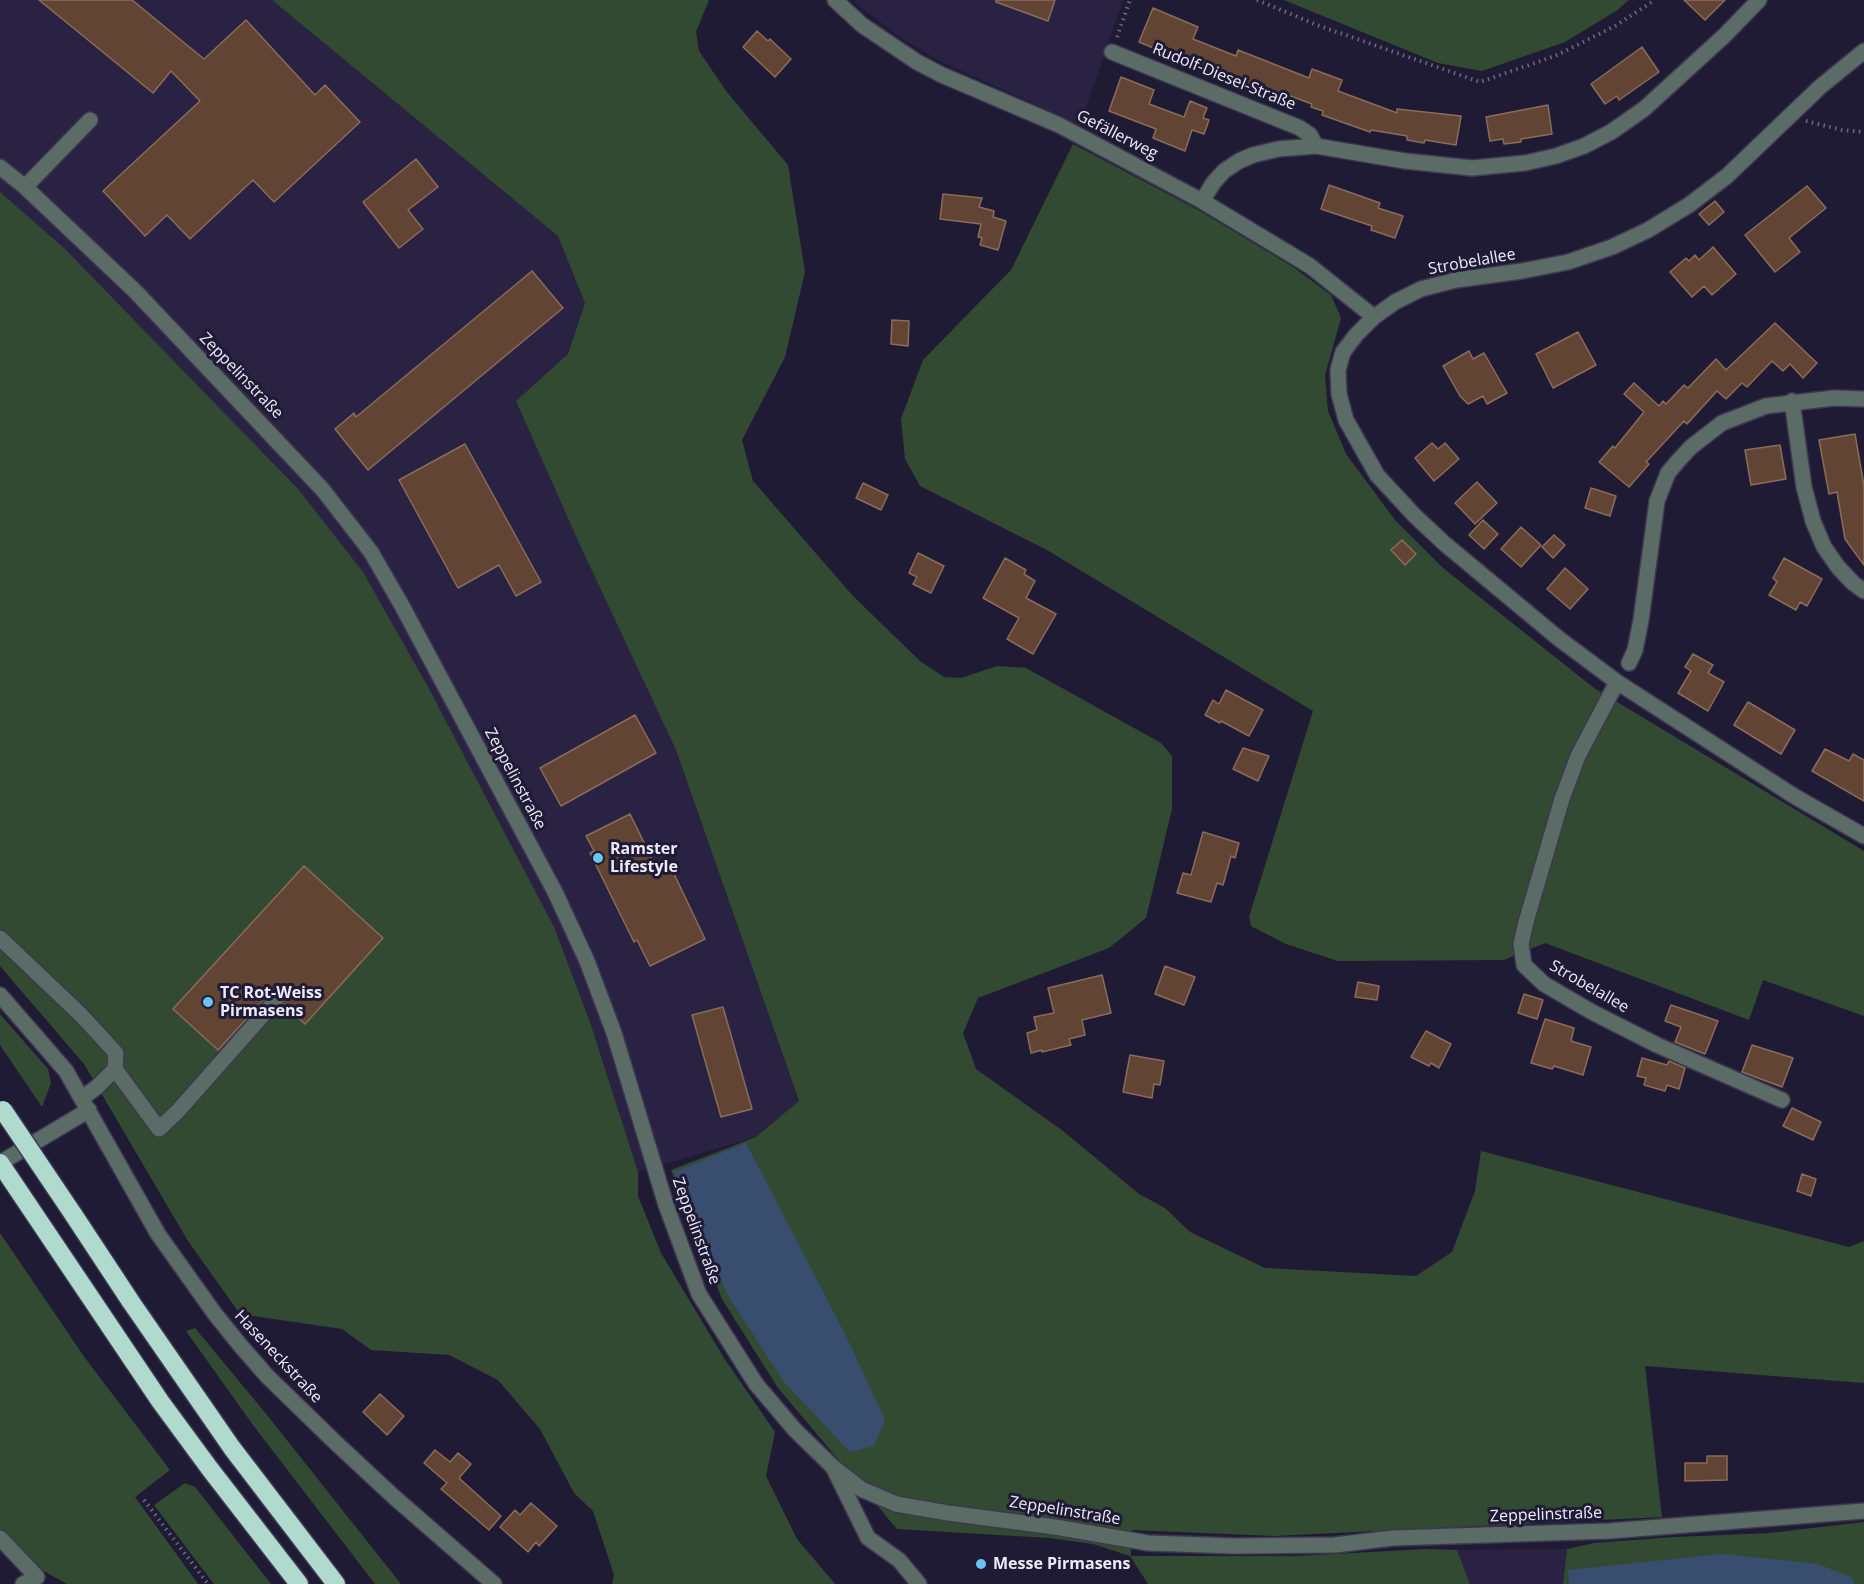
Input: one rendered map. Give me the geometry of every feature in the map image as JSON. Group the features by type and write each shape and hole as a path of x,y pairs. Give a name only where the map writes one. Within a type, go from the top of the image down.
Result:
{"highway":[{"path":"1,1108 130,1302 225,1439 336,1584"},
{"path":"0,1163 160,1401 299,1584"}],"street":[{"name":"Gefällerweg","path":"835,0 862,25 917,62 1059,125 1202,201 1310,266 1374,317"},
{"path":"1202,201 1224,171 1239,161 1278,149 1316,146 1405,161 1472,168 1525,164 1584,146 1644,109 1724,36 1759,0"},
{"name":"Strobelallee","path":"1864,51 1789,116 1727,176 1689,205 1648,230 1612,247 1568,262 1456,280 1421,290 1395,302 1374,317 1343,352 1338,370 1339,394 1346,420 1377,475 1445,544 1558,638 1617,682 1794,796 1864,836"},
{"name":"Rudolf-Diesel-Straße","path":"1112,52 1300,128 1310,135 1316,146"},
{"path":"25,187 90,120"},
{"name":"Zeppelinstraße","path":"0,166 135,291 323,490 371,552 555,892 587,961 614,1033 666,1205 699,1294 756,1384 795,1430 833,1467 861,1489 896,1504 1148,1543 1234,1546 1335,1545 1393,1538 1609,1531 1864,1511"},
{"path":"1629,663 1635,650 1641,620 1654,516 1659,494 1668,473 1691,447 1722,423 1766,406 1792,401 1834,398 1864,399"},
{"path":"1792,401 1804,487 1813,521 1824,547 1838,567 1864,591"},
{"name":"Strobelallee","path":"1617,682 1578,756 1562,800 1526,922 1521,944 1524,965 1544,984 1601,1016 1657,1045 1782,1100"},
{"path":"0,938 81,1015 116,1053 115,1069 159,1130 276,1000"},
{"name":"Haseneckstraße","path":"0,995 66,1071 158,1234 240,1345 267,1376 344,1451 494,1584"},
{"path":"0,1163 85,1104 97,1087 115,1069"},
{"path":"833,1467 868,1538 899,1560 919,1584"},
{"path":"0,1538 37,1582"}],"path":[{"path":"1112,52 1130,0"},
{"path":"1257,0 1317,25 1480,82 1555,56 1616,26 1655,0"},
{"path":"1789,116 1842,130 1864,132"},
{"path":"144,1500 208,1584"}],"shaded area":[{"path":"0,0 272,0 558,236 585,302 568,354 516,401 579,543 676,750 799,1102 756,1137 638,1172 591,1025 65,249 0,192"},
{"path":"855,0 1123,0 1080,125 938,60 900,37 854,2"},
{"path":"1567,1549 1563,1584 1470,1584 1457,1550"}],"green space":[{"path":"272,0 709,0 696,32 699,51 726,91 788,165 805,272 785,357 742,440 753,481 853,596 920,661 944,677 961,678 997,666 1026,668 1161,743 1172,756 1172,809 1146,918 1109,948 978,998 963,1033 976,1069 1063,1131 1139,1194 1165,1208 1190,1232 1265,1268 1416,1276 1452,1252 1475,1191 1481,1151 1849,1247 1864,1241 1864,1383 1645,1366 1662,1517 1274,1536 1132,1530 1131,1556 1298,1556 1426,1549 1457,1550 1470,1584 1148,1584 1130,1556 1093,1544 1050,1538 897,1529 778,1388 722,1299 671,1170 756,1137 799,1101 676,750 579,543 516,401 568,354 585,303 558,236"},
{"path":"1284,0 1629,0 1616,11 1565,42 1482,71 1438,63"},
{"path":"1073,144 1200,211 1293,267 1331,295 1341,318 1325,375 1328,411 1346,454 1395,520 1443,568 1594,688 1864,851 1864,1016 1763,980 1749,1020 1545,943 1504,960 1338,961 1286,944 1251,926 1249,917 1313,711 1047,550 920,486 905,459 901,419 923,360 1011,270"},
{"path":"0,192 65,249 298,489 363,572 428,687 554,927 591,1025 638,1172 638,1196 661,1253 724,1358 775,1432 766,1476 797,1539 835,1584 612,1584 614,1575 593,1511 574,1493 540,1429 498,1380 449,1355 371,1350 342,1329 240,1314 188,1241 84,1064 0,966"},
{"path":"0,1014 48,1069 51,1083 42,1107 0,1045"},
{"path":"0,1233 85,1358 170,1470 135,1497 198,1584 67,1584 40,1569 0,1530"},
{"path":"195,1328 401,1584 375,1584 253,1425 186,1331"},
{"path":"185,1483 195,1487 271,1584 214,1584 154,1505"},
{"path":"1864,1522 1864,1584 1563,1584 1567,1549 1594,1543 1770,1533"}],"water":[{"path":"746,1143 846,1336 885,1420 874,1446 850,1452 784,1382 727,1294 674,1172"},
{"path":"1722,1554 1818,1564 1853,1578 1854,1584 1569,1584 1568,1570"}],"building":[{"path":"39,0 132,0 204,59 246,20 315,95 325,85 360,122 274,202 253,180 190,239 167,215 145,236 103,191 200,101 171,71 153,93"},
{"path":"996,0 1055,0 1048,21 996,2"},
{"path":"1684,0 1725,0 1705,20"},
{"path":"1153,8 1198,27 1193,39 1236,56 1238,50 1309,78 1312,69 1342,80 1338,91 1397,113 1397,109 1461,116 1456,145 1425,140 1424,143 1407,140 1407,136 1371,130 1370,132 1322,115 1323,111 1311,107 1312,104 1285,94 1282,99 1139,42"},
{"path":"757,31 768,41 770,39 791,59 775,77 743,47"},
{"path":"1642,47 1659,72 1619,100 1617,96 1605,104 1591,84"},
{"path":"1121,77 1154,90 1149,104 1184,117 1190,101 1207,108 1203,118 1209,120 1204,134 1192,130 1185,151 1153,138 1156,129 1109,111"},
{"path":"1548,105 1552,134 1504,144 1503,139 1490,141 1486,117"},
{"path":"416,159 438,187 408,210 423,229 399,248 363,202"},
{"path":"1329,185 1380,203 1378,208 1403,216 1395,238 1371,230 1372,226 1321,209"},
{"path":"1807,186 1826,208 1789,238 1800,252 1775,272 1745,235"},
{"path":"943,194 982,198 979,207 994,211 993,217 1006,221 998,250 980,245 982,238 978,237 981,224 940,219"},
{"path":"1715,201 1724,212 1709,225 1699,214"},
{"path":"1713,247 1736,274 1712,295 1704,286 1692,297 1670,272 1686,258 1689,261 1695,255 1699,260"},
{"path":"532,271 563,308 368,470 335,429 354,413 356,417"},
{"path":"892,320 909,321 908,346 891,344"},
{"path":"1775,323 1817,363 1803,378 1790,364 1783,371 1772,361 1747,387 1742,383 1726,399 1717,391 1687,424 1684,421 1646,462 1649,464 1629,487 1599,462 1613,446 1615,448 1644,412 1624,394 1634,383 1659,406 1663,401 1666,404 1684,385 1688,388 1716,359 1726,370"},
{"path":"1578,332 1596,365 1553,388 1536,354"},
{"path":"1469,351 1473,359 1484,353 1507,393 1487,404 1483,396 1468,404 1460,396 1443,366"},
{"path":"1855,434 1864,486 1864,565 1845,539 1837,492 1829,494 1819,440"},
{"path":"1432,443 1438,449 1445,443 1459,459 1434,481 1415,458"},
{"path":"465,444 541,582 516,596 499,565 458,588 399,480"},
{"path":"1780,445 1786,479 1751,485 1745,450"},
{"path":"1477,482 1497,503 1475,524 1455,503"},
{"path":"863,483 888,495 881,510 856,498"},
{"path":"1591,488 1616,496 1610,516 1585,508"},
{"path":"1483,520 1498,534 1484,549 1469,535"},
{"path":"1521,527 1541,545 1521,567 1501,549"},
{"path":"1554,535 1565,545 1553,558 1542,547"},
{"path":"1402,540 1416,554 1405,565 1391,550"},
{"path":"918,553 944,566 931,593 913,584 917,577 909,573"},
{"path":"1005,558 1026,570 1024,574 1035,581 1026,598 1056,614 1033,654 1007,639 1019,618 983,598"},
{"path":"1784,558 1822,579 1807,606 1800,602 1796,610 1769,595 1777,582 1773,578"},
{"path":"1565,568 1588,589 1570,609 1547,589"},
{"path":"1693,654 1713,665 1708,673 1724,682 1708,711 1678,693 1691,671 1685,667"},
{"path":"1226,690 1263,710 1249,736 1205,715 1213,700 1219,704"},
{"path":"1748,702 1795,730 1781,754 1734,725"},
{"path":"635,715 656,753 561,806 540,768"},
{"path":"1243,748 1269,756 1258,781 1233,769"},
{"path":"1825,749 1849,761 1853,754 1864,760 1864,801 1812,771"},
{"path":"630,814 655,865 667,859 705,939 650,966 637,940 634,942 590,853 594,851 586,836"},
{"path":"1203,832 1239,843 1235,858 1231,856 1223,885 1217,883 1211,902 1177,893 1183,873 1191,875"},
{"path":"304,866 383,938 305,1024 284,1005 283,993 273,991 218,1050 173,1009"},
{"path":"1165,966 1195,977 1184,1005 1155,994"},
{"path":"1102,975 1111,1013 1082,1020 1085,1035 1069,1039 1071,1045 1031,1053 1027,1033 1037,1030 1034,1017 1054,1013 1048,988"},
{"path":"1358,982 1379,986 1377,1000 1355,997"},
{"path":"1524,994 1543,1000 1537,1019 1518,1013"},
{"path":"1671,1005 1718,1021 1705,1054 1675,1042 1681,1027 1665,1021"},
{"path":"723,1007 752,1109 721,1117 692,1015"},
{"path":"1545,1019 1574,1028 1571,1041 1591,1047 1583,1075 1554,1066 1552,1069 1531,1063"},
{"path":"1426,1031 1451,1044 1439,1068 1411,1057"},
{"path":"1752,1045 1793,1058 1782,1087 1742,1072"},
{"path":"1130,1055 1164,1061 1160,1085 1154,1084 1152,1098 1123,1092"},
{"path":"1642,1058 1667,1065 1669,1061 1685,1068 1679,1089 1667,1085 1665,1091 1644,1085 1646,1078 1637,1076"},
{"path":"1792,1108 1821,1122 1813,1140 1783,1126"},
{"path":"1802,1174 1816,1179 1811,1196 1797,1191"},
{"path":"380,1394 404,1416 387,1435 363,1412"},
{"path":"435,1450 450,1462 458,1453 471,1464 459,1478 501,1516 489,1530 441,1489 447,1483 424,1463"},
{"path":"1707,1456 1727,1456 1727,1480 1685,1481 1685,1463 1707,1463"},
{"path":"531,1503 557,1526 539,1546 536,1542 528,1552 500,1527 515,1510 520,1515"}],"place":[{"name":"Ramster Lifestyle","path":"598,858"},
{"name":"TC Rot-Weiss Pirmasens","path":"208,1002"},
{"name":"Messe Pirmasens","path":"981,1564"}]}
